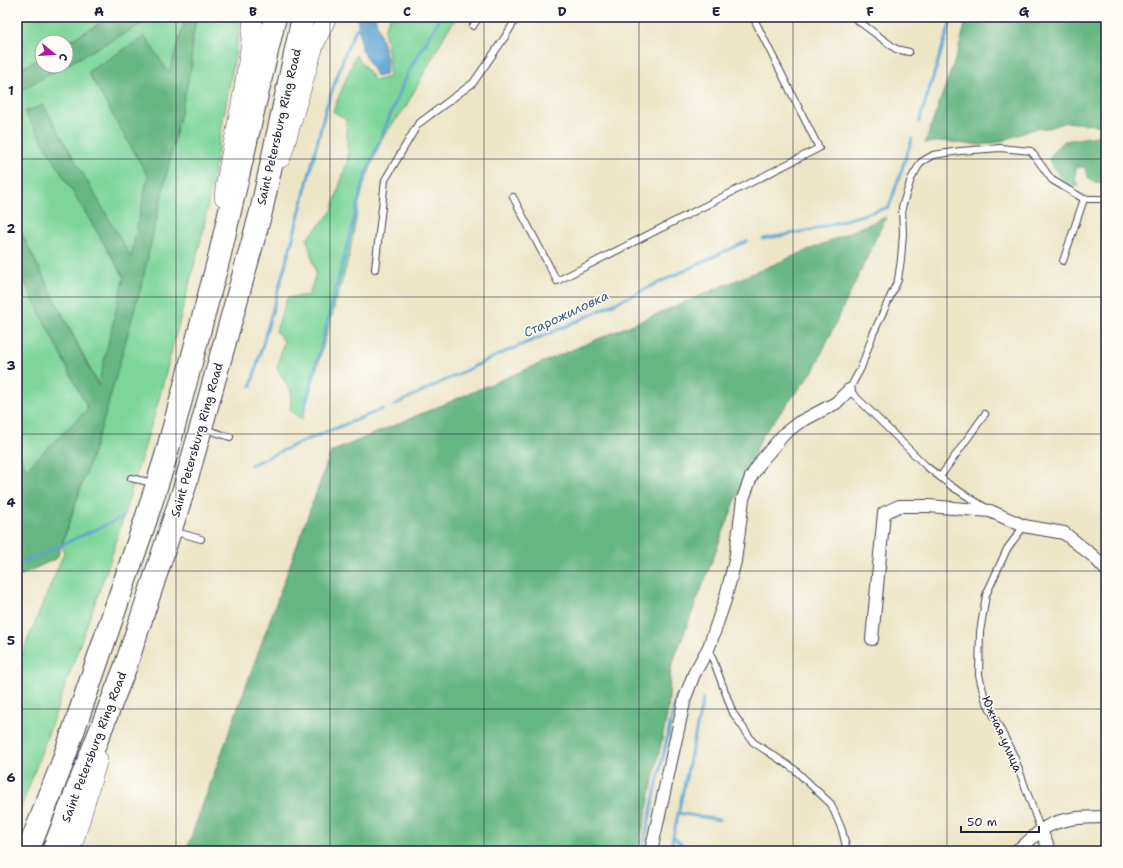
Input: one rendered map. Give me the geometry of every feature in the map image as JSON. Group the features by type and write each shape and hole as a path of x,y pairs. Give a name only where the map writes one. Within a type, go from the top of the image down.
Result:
{"highway":[{"name":"Saint Petersburg Ring Road","path":"28,851 62,764 144,527 166,456 219,258 275,17"},
{"name":"Saint Petersburg Ring Road","path":"53,851 125,668 171,530 202,428 260,212 303,17"}],"main road":[{"path":"219,258 226,180 239,115 252,36 253,17"},
{"path":"260,212 285,147 314,45 327,17"}],"street":[{"path":"651,851 685,698 694,674 709,647 725,600 735,561 743,499 751,477 762,460 784,434 798,423 836,403 849,390"},
{"path":"872,639 884,514 898,506 928,506 990,511 1024,526 1064,533 1093,556 1106,570"},
{"path":"72,851 125,668"},
{"path":"1016,851 1041,831 1058,821 1088,817 1106,817"},
{"name":"Южная улица","path":"1041,831 1050,851"}],"lane":[{"path":"473,26 479,17"},
{"path":"375,269 385,180 418,124 473,83 517,17"},
{"path":"513,197 557,281 819,148 753,17"},
{"path":"853,17 896,48 908,52"},
{"path":"990,511 951,486 926,466 849,390 861,368 873,334 898,280 902,247 902,207 911,179 921,162 933,155 1000,148 1031,151 1052,180 1084,199 1106,199"},
{"path":"1063,261 1084,199"},
{"path":"940,477 985,414"},
{"path":"202,428 230,437"},
{"path":"132,478 157,484"},
{"name":"Южная улица","path":"1024,526 1007,549 986,595 980,632 979,675 985,699 1014,756 1041,831"},
{"path":"171,530 201,539"},
{"path":"709,647 734,713 754,742 794,769 831,804 842,830 848,851"}],"green space":[{"path":"17,17 111,17 74,38 74,34 34,34 34,61 17,71"},
{"path":"111,17 154,17 74,61 74,38"},
{"path":"154,17 186,17 169,73 88,72 148,176 131,258 43,105 25,112 124,277 99,386 17,225 17,92 50,74 74,74 74,61"},
{"path":"186,17 196,17 192,42 191,67 142,282 104,419 57,558 17,577 17,449 26,469 88,409 17,267 17,225 98,386 124,277 25,112 43,105 131,257 148,176 88,72 145,36 169,73"},
{"path":"196,17 240,17 238,38 203,232 157,406 111,558 17,820 17,666 64,553 62,545 104,419 142,282 191,67 192,42"},
{"path":"390,17 457,17 447,31 405,108 382,138 361,192 349,256 302,420 290,410 291,391 277,368 284,341 276,331 287,298 309,295 316,273 307,239 332,211 348,158 346,120 333,111 356,55 375,81 389,77 389,54 384,30"},
{"path":"967,17 1106,17 1106,183 1093,182 1087,176 1085,167 1076,167 1075,178 1078,187 1072,185 1060,177 1049,160 1054,150 1064,141 1103,135 1103,126 1067,122 1048,128 1034,129 999,142 981,145 946,141 925,143 958,51"},
{"path":"34,61 34,74 50,74 17,92 17,71"},
{"path":"886,217 813,371 762,436 736,499 671,667 668,711 638,851 186,851 331,452"},
{"path":"17,267 88,409 26,469 17,449"}],"water":[{"path":"357,17 375,17 387,58 386,74 377,77 362,49"}],"waterway":[{"path":"304,411 366,173 409,70 441,17"},
{"path":"919,122 952,17"},
{"path":"251,386 293,238 326,108 345,54 355,31 360,25"},
{"name":"Старожиловка","path":"763,239 812,230 889,207 912,139"},
{"name":"Старожиловка","path":"394,405 500,354 571,324 747,241"},
{"name":"Старожиловка","path":"251,465 299,443 383,409"},
{"name":"Старожиловка","path":"17,565 123,517"},
{"path":"642,851 677,694"},
{"path":"670,851 703,699"},
{"path":"678,813 720,820"},
{"path":"673,837 689,851"}]}
